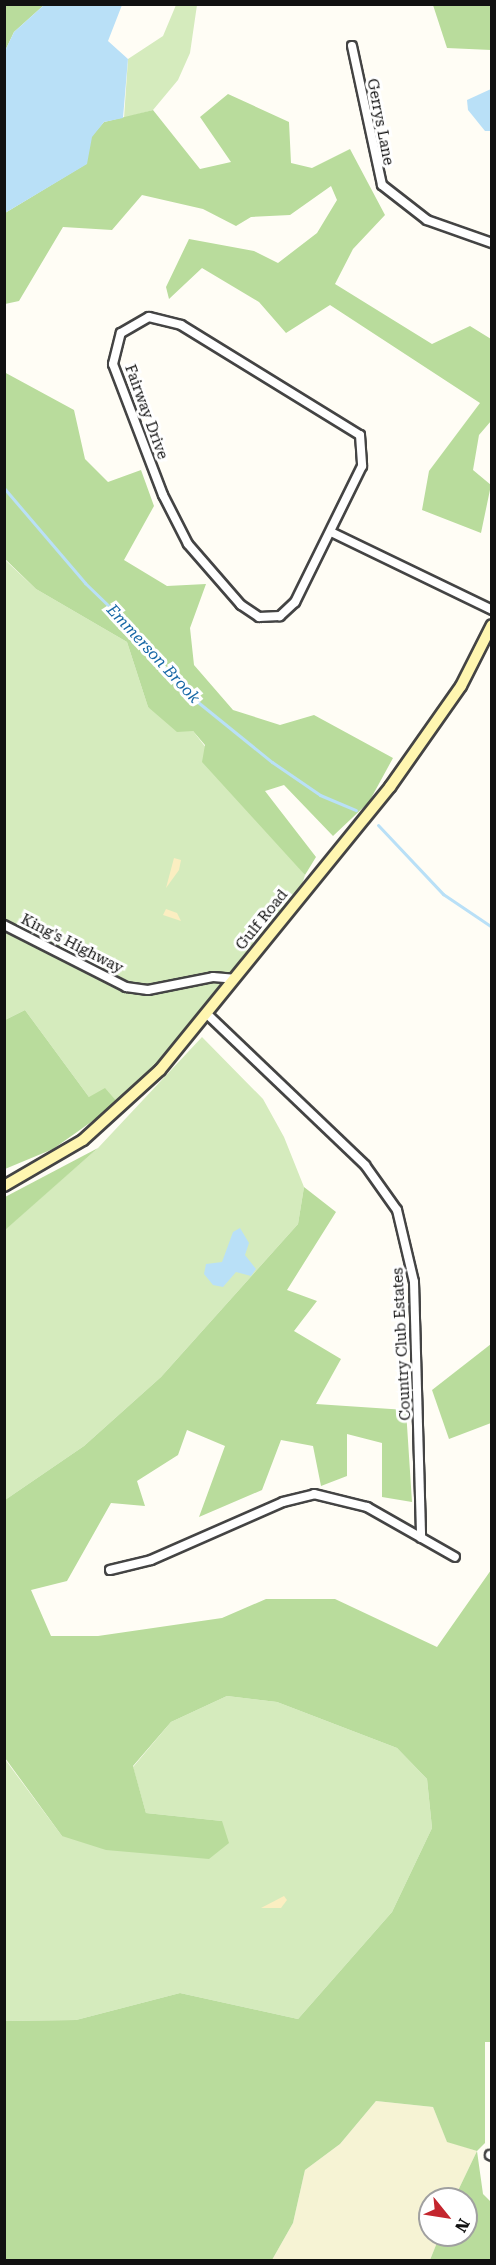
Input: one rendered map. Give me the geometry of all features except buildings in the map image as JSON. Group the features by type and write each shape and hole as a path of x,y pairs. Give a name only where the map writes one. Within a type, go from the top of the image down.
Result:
{"street":[{"name":"Gerrys Lane","path":"352,46 382,185 427,220 492,243"},
{"name":"Fairway Drive","path":"149,317 171,320 353,428 365,456 331,532 288,611 270,619 241,605 177,526 115,373 113,353 121,333 149,317"},
{"path":"331,532 492,610"},
{"name":"Gulf Road","path":"4,1186 58,1158 113,1117 206,1013 390,787 461,686 492,625"},
{"name":"King's Highway","path":"4,925 126,987 234,979"},
{"name":"Country Club Estates","path":"206,1013 364,1165 397,1210 414,1282 421,1538"},
{"path":"110,1570 151,1560 283,1502 314,1494 357,1502 455,1557"}],"shaded area":[{"path":"376,2101 433,2107 447,2141 477,2151 460,2187 418,2187 418,2247 435,2247 430,2260 272,2260 293,2223 305,2170 340,2144"}],"green space":[{"path":"5,5 44,5 14,32 5,51"},
{"path":"176,5 197,5 190,53 178,80 153,110 124,118 128,59 163,36"},
{"path":"433,5 491,5 491,50 447,48"},
{"path":"228,94 289,122 291,163 312,168 350,149 385,215 353,249 335,284 432,344 470,326 491,339 491,421 479,435 473,470 491,485 481,533 422,510 429,471 480,403 330,305 286,333 259,302 202,268 169,299 166,287 189,239 254,251 278,263 317,233 337,200 331,186 290,215 251,217 236,226 203,209 142,195 112,230 63,227 19,301 5,304 5,213 86,164 91,137 104,122 153,110 200,169 231,162 200,117"},
{"path":"4,372 74,410 85,459 108,482 141,470 154,506 124,560 167,586 206,584 190,628 194,665 233,710 280,725 314,715 393,758 369,802 333,836 284,785 265,791 316,857 305,875 202,762 205,745 193,731 177,732 148,707 127,642 36,589 5,559"},
{"path":"4,559 36,589 127,642 148,707 193,731 305,875 300,891 142,1084 118,1103 89,1097 25,1010 5,1020"},
{"path":"25,1010 89,1097 105,1088 118,1103 53,1149 5,1169 5,1020"},
{"path":"202,1037 263,1099 284,1137 304,1187 298,1224 161,1377 84,1446 5,1500 4,1230 98,1148"},
{"path":"98,1148 5,1230 5,1197"},
{"path":"304,1187 336,1212 287,1290 317,1301 294,1331 341,1359 316,1404 406,1410 412,1502 382,1497 382,1443 347,1434 347,1476 321,1486 313,1446 281,1440 262,1490 199,1517 225,1446 187,1430 178,1455 137,1481 145,1506 111,1503 67,1581 31,1590 51,1636 98,1636 222,1618 266,1599 335,1599 437,1647 491,1570 492,2042 485,2042 485,2143 477,2151 447,2142 433,2107 376,2101 340,2144 305,2170 293,2223 272,2260 5,2260 5,2021 76,2020 180,1993 298,2019 392,1912 432,1828 427,1779 397,1748 277,1702 227,1696 171,1722 133,1766 146,1813 222,1821 229,1843 209,1859 106,1850 62,1836 5,1758 5,1500 84,1446 161,1377 298,1224"},
{"path":"491,1344 491,1423 449,1439 432,1390"},
{"path":"227,1696 277,1702 397,1748 427,1779 432,1828 392,1912 298,2019 180,1993 76,2020 5,2021 4,1758 62,1836 222,1821 146,1813 133,1767 171,1722"},
{"path":"477,2151 483,2194 491,2202 491,2260 430,2260 435,2247 478,2247 478,2187 460,2187"}],"sand":[{"path":"174,858 181,860 179,870 166,888"},
{"path":"166,909 177,913 181,921 163,915"},
{"path":"284,1896 287,1900 281,1908 261,1908"}],"water":[{"path":"44,5 122,5 108,41 128,59 123,118 104,122 92,137 87,164 5,213 5,51 14,32"},
{"path":"491,89 491,131 485,131 468,110 467,100"},
{"path":"240,1228 249,1243 245,1255 256,1269 251,1276 236,1272 223,1287 213,1285 204,1274 206,1264 222,1262 233,1232"}],"waterway":[{"name":"Emmerson Brook","path":"4,488 85,583 142,638 178,686 272,762 320,795 356,810"},
{"name":"Emmerson Brook","path":"378,825 443,894 492,927"}]}
